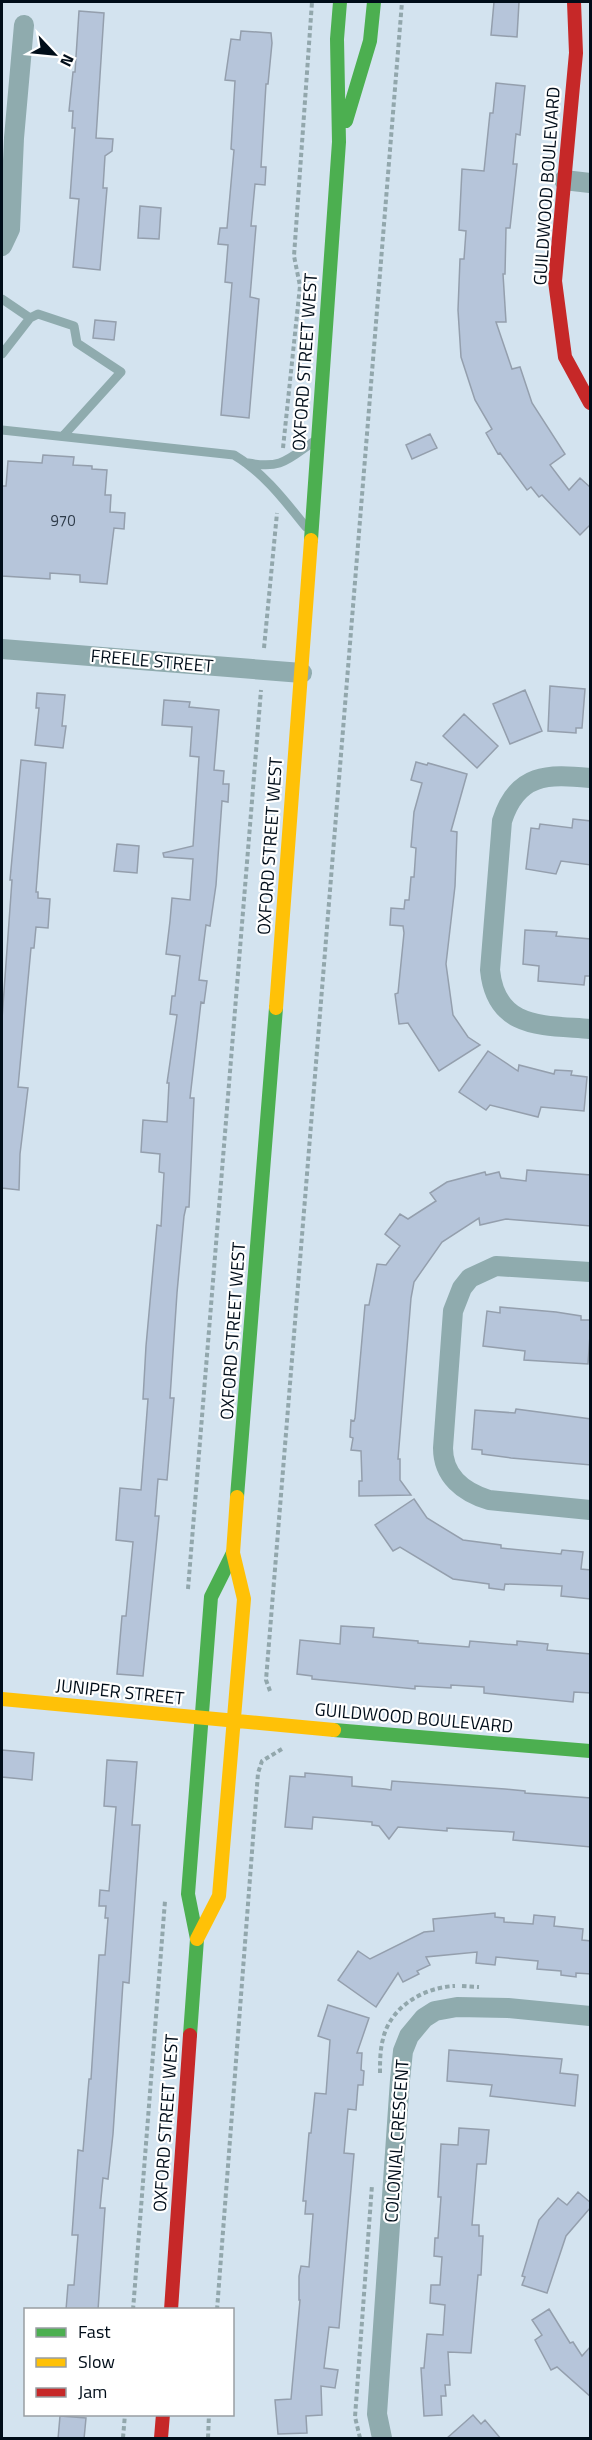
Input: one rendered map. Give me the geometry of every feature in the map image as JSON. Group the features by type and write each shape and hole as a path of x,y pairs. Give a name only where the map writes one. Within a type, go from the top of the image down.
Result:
{"main road":[{"name":"OXFORD STREET WEST","path":"197,1939 219,1896 244,1599 234,1553 302,673 339,142 337,39 340,2"},
{"name":"OXFORD STREET WEST","path":"339,142 370,41 374,2"},
{"name":"GUILDWOOD BOULEVARD","path":"574,2 576,52 555,281 565,357 591,403"},
{"name":"OXFORD STREET WEST","path":"171,2308 197,1939 188,1894 211,1597 234,1553"},
{"name":"JUNIPER STREET","path":"2,1699 234,1722"},
{"name":"GUILDWOOD BOULEVARD","path":"234,1722 591,1751"},
{"path":"162,2439 163,2416"}],"street":[{"path":"2,246 10,229 8,137 24,25"},
{"path":"564,180 591,183"},
{"name":"FREELE STREET","path":"2,649 302,673"},
{"path":"591,778 548,776 532,781 517,792 506,808 502,821 490,970 491,982 500,1004 519,1020 532,1024 591,1029"},
{"path":"591,1272 496,1266 470,1278 462,1288 453,1311 443,1448 443,1457 450,1475 466,1491 476,1496 489,1500 591,1510"},
{"name":"COLONIAL CRESCENT","path":"382,2439 377,2414 400,2080 404,2051 409,2036 429,2014 448,2008 508,2008 591,2016"}],"lane":[{"path":"2,299 30,318"},
{"path":"2,354 30,318 38,314 74,326 76,343 121,372 63,436"},
{"path":"2,430 234,455 248,463 278,494 310,533"},
{"path":"248,463 266,466 282,464 317,440"}],"path":[{"path":"282,464 300,286 294,256 312,2"},
{"path":"270,1691 266,1680 402,2"},
{"path":"264,648 278,494"},
{"path":"188,1595 261,690"},
{"path":"217,2308 258,1773 262,1761 273,1753 280,1749 291,1750"},
{"path":"133,2308 165,1895"},
{"path":"123,2439 125,2416"},
{"path":"208,2439 209,2416"}],"building":[{"path":"494,2 519,2 517,37 491,35"},
{"path":"79,11 104,13 96,138 113,139 112,151 105,156 103,188 107,188 100,270 73,267 79,199 70,198 75,128 72,128 73,111 69,111 73,72 75,72"},
{"path":"241,31 271,33 272,43 268,84 266,84 261,167 266,167 265,185 255,184 251,226 256,226 250,297 259,299 249,418 221,415 232,283 225,282 228,245 218,244 220,228 227,228 234,150 231,149 235,81 225,80 231,39 240,40"},
{"path":"496,83 525,86 520,135 516,134 513,164 517,164 510,228 506,228 505,274 503,274 506,322 496,322 512,369 520,367 532,403 565,454 550,465 569,490 580,478 591,488 591,524 580,535 542,495 539,497 531,487 527,490 500,453 498,454 486,433 492,429 475,400 461,357 458,310 460,259 464,259 466,231 459,230 462,169 484,171 490,113 493,113"},
{"path":"140,206 161,208 159,239 138,238"},
{"path":"95,320 116,322 114,340 93,338"},
{"path":"430,434 437,448 412,459 406,445"},
{"path":"43,455 74,457 73,465 107,470 105,495 111,495 110,512 125,513 124,529 114,528 107,584 80,582 80,575 50,573 50,579 2,576 2,486 6,486 8,461 42,463"},
{"path":"550,686 585,689 582,728 576,728 576,733 548,731"},
{"path":"525,690 542,731 510,744 493,704"},
{"path":"37,693 65,695 62,726 66,726 63,748 35,745 39,708 36,708"},
{"path":"164,700 190,702 189,707 219,710 214,770 224,771 223,784 229,784 228,802 222,801 216,885 210,926 206,925 199,980 207,981 204,1003 201,1002 190,1098 194,1098 189,1207 186,1207 184,1216 177,1293 170,1398 174,1398 167,1480 158,1479 155,1516 159,1516 143,1676 117,1674 122,1616 126,1616 133,1542 116,1540 120,1488 141,1490 148,1399 143,1399 146,1346 157,1225 161,1226 164,1173 159,1172 160,1154 141,1152 143,1120 167,1122 169,1083 167,1083 177,1015 170,1014 172,996 175,996 180,956 166,954 172,898 190,900 193,859 164,857 163,853 193,846 199,757 190,756 192,727 162,725"},
{"path":"464,714 498,746 477,768 443,736"},
{"path":"21,760 46,763 36,892 38,892 38,898 50,899 48,928 36,927 34,948 31,948 18,1087 28,1088 20,1154 19,1190 2,1188 2,1019 12,880 10,880"},
{"path":"416,762 467,774 451,831 457,832 455,886 446,964 453,1015 468,1037 480,1045 439,1071 408,1023 399,1024 395,994 398,993 404,933 403,926 390,925 391,908 404,909 405,900 409,900 411,877 414,877 416,848 411,847 414,812 422,783 411,780"},
{"path":"573,819 591,821 591,865 561,861 556,874 526,869 531,828 539,829 540,824 572,828"},
{"path":"117,844 139,846 137,873 114,871"},
{"path":"525,930 557,932 556,936 591,939 591,976 585,976 584,985 538,981 539,966 523,964"},
{"path":"488,1051 518,1071 519,1065 554,1074 555,1070 572,1071 571,1075 587,1077 584,1111 541,1107 538,1117 490,1105 486,1110 459,1092"},
{"path":"527,1170 591,1175 591,1226 506,1219 480,1225 479,1218 442,1242 414,1282 411,1298 398,1459 400,1459 400,1480 411,1495 359,1496 359,1481 362,1481 361,1451 351,1450 353,1438 350,1437 351,1420 354,1421 355,1418 365,1305 369,1305 377,1264 386,1265 400,1246 385,1234 400,1214 408,1219 436,1201 430,1193 447,1182 485,1172 486,1175 499,1172 501,1178 526,1181"},
{"path":"500,1307 556,1312 581,1316 581,1320 591,1320 588,1364 524,1360 525,1351 483,1346 487,1311 500,1313"},
{"path":"516,1409 591,1419 591,1465 511,1458 482,1454 482,1450 472,1449 475,1410 515,1413"},
{"path":"414,1499 427,1518 463,1540 501,1545 501,1548 561,1554 562,1550 583,1552 581,1569 591,1570 591,1599 561,1596 562,1586 505,1584 504,1590 489,1588 489,1584 453,1579 400,1547 393,1551 375,1525"},
{"path":"341,1626 374,1628 373,1637 418,1641 418,1643 469,1647 470,1641 517,1645 517,1641 548,1644 547,1650 591,1654 591,1693 574,1692 573,1702 484,1693 484,1687 415,1686 415,1689 312,1679 312,1676 297,1674 300,1640 340,1644"},
{"path":"2,1750 34,1753 32,1780 2,1777"},
{"path":"107,1760 137,1762 132,1825 140,1825 129,1983 123,1982 113,2134 108,2179 103,2178 100,2208 105,2208 98,2308 66,2308 68,2285 74,2285 78,2235 72,2235 78,2150 83,2151 89,2079 91,2079 99,1955 105,1955 108,1918 105,1918 106,1906 99,1906 100,1890 109,1891 116,1807 104,1806"},
{"path":"305,1773 352,1777 352,1786 391,1790 392,1781 591,1798 591,1847 513,1840 514,1832 447,1828 447,1831 398,1827 389,1839 379,1826 372,1825 372,1822 313,1817 312,1829 285,1827 290,1776 305,1777"},
{"path":"495,1913 495,1917 504,1918 504,1922 533,1924 534,1915 555,1917 554,1926 583,1929 582,1940 591,1941 591,1974 576,1973 576,1977 561,1975 561,1971 537,1969 538,1961 496,1957 495,1965 476,1963 477,1952 426,1957 430,1965 417,1971 419,1974 403,1982 398,1973 376,2007 338,1980 358,1951 370,1959 424,1932 434,1931 433,1919"},
{"path":"328,2005 369,2018 357,2053 362,2053 363,2085 358,2085 356,2110 348,2109 344,2153 354,2154 339,2328 329,2327 324,2368 338,2370 335,2388 321,2386 322,2415 306,2416 307,2433 278,2434 275,2400 291,2399 300,2300 299,2276 301,2266 309,2267 313,2214 305,2214 306,2201 303,2201 315,2093 326,2094 330,2040 318,2036"},
{"path":"449,2050 562,2059 560,2073 578,2075 575,2106 490,2096 492,2085 447,2081"},
{"path":"459,2128 489,2130 486,2164 477,2164 472,2225 479,2225 479,2236 483,2236 481,2275 478,2275 471,2353 448,2352 450,2385 445,2385 446,2396 441,2396 442,2415 424,2416 421,2368 424,2368 427,2334 443,2335 445,2305 430,2303 431,2285 440,2285 442,2257 434,2256 435,2238 438,2238 441,2197 438,2197 441,2144 458,2145"},
{"path":"578,2192 591,2203 591,2207 566,2236 547,2293 522,2285 525,2277 522,2276 539,2220 558,2198 567,2205"},
{"path":"549,2309 570,2343 573,2342 582,2356 591,2346 591,2397 557,2367 551,2370 535,2340 542,2335 532,2320"},
{"path":"473,2415 481,2424 485,2420 501,2439 446,2439"},
{"path":"60,2416 86,2418 84,2439 58,2439"}],"traffic: fast":[{"path":"311,540 339,142 337,39 340,2"},
{"path":"346,121 370,41 374,2"},
{"path":"237,1497 276,1008"},
{"path":"190,2035 197,1939 188,1894 211,1597 233,1553"},
{"path":"334,1730 590,1751"}],"traffic: slow":[{"path":"276,1008 311,540"},
{"path":"197,1939 219,1896 244,1599 233,1553 237,1497"},
{"path":"2,1699 334,1730"}],"traffic: jam":[{"path":"574,2 576,53 555,281 565,357 590,403"},
{"path":"171,2308 190,2035"},
{"path":"161,2438 163,2416"}]}
